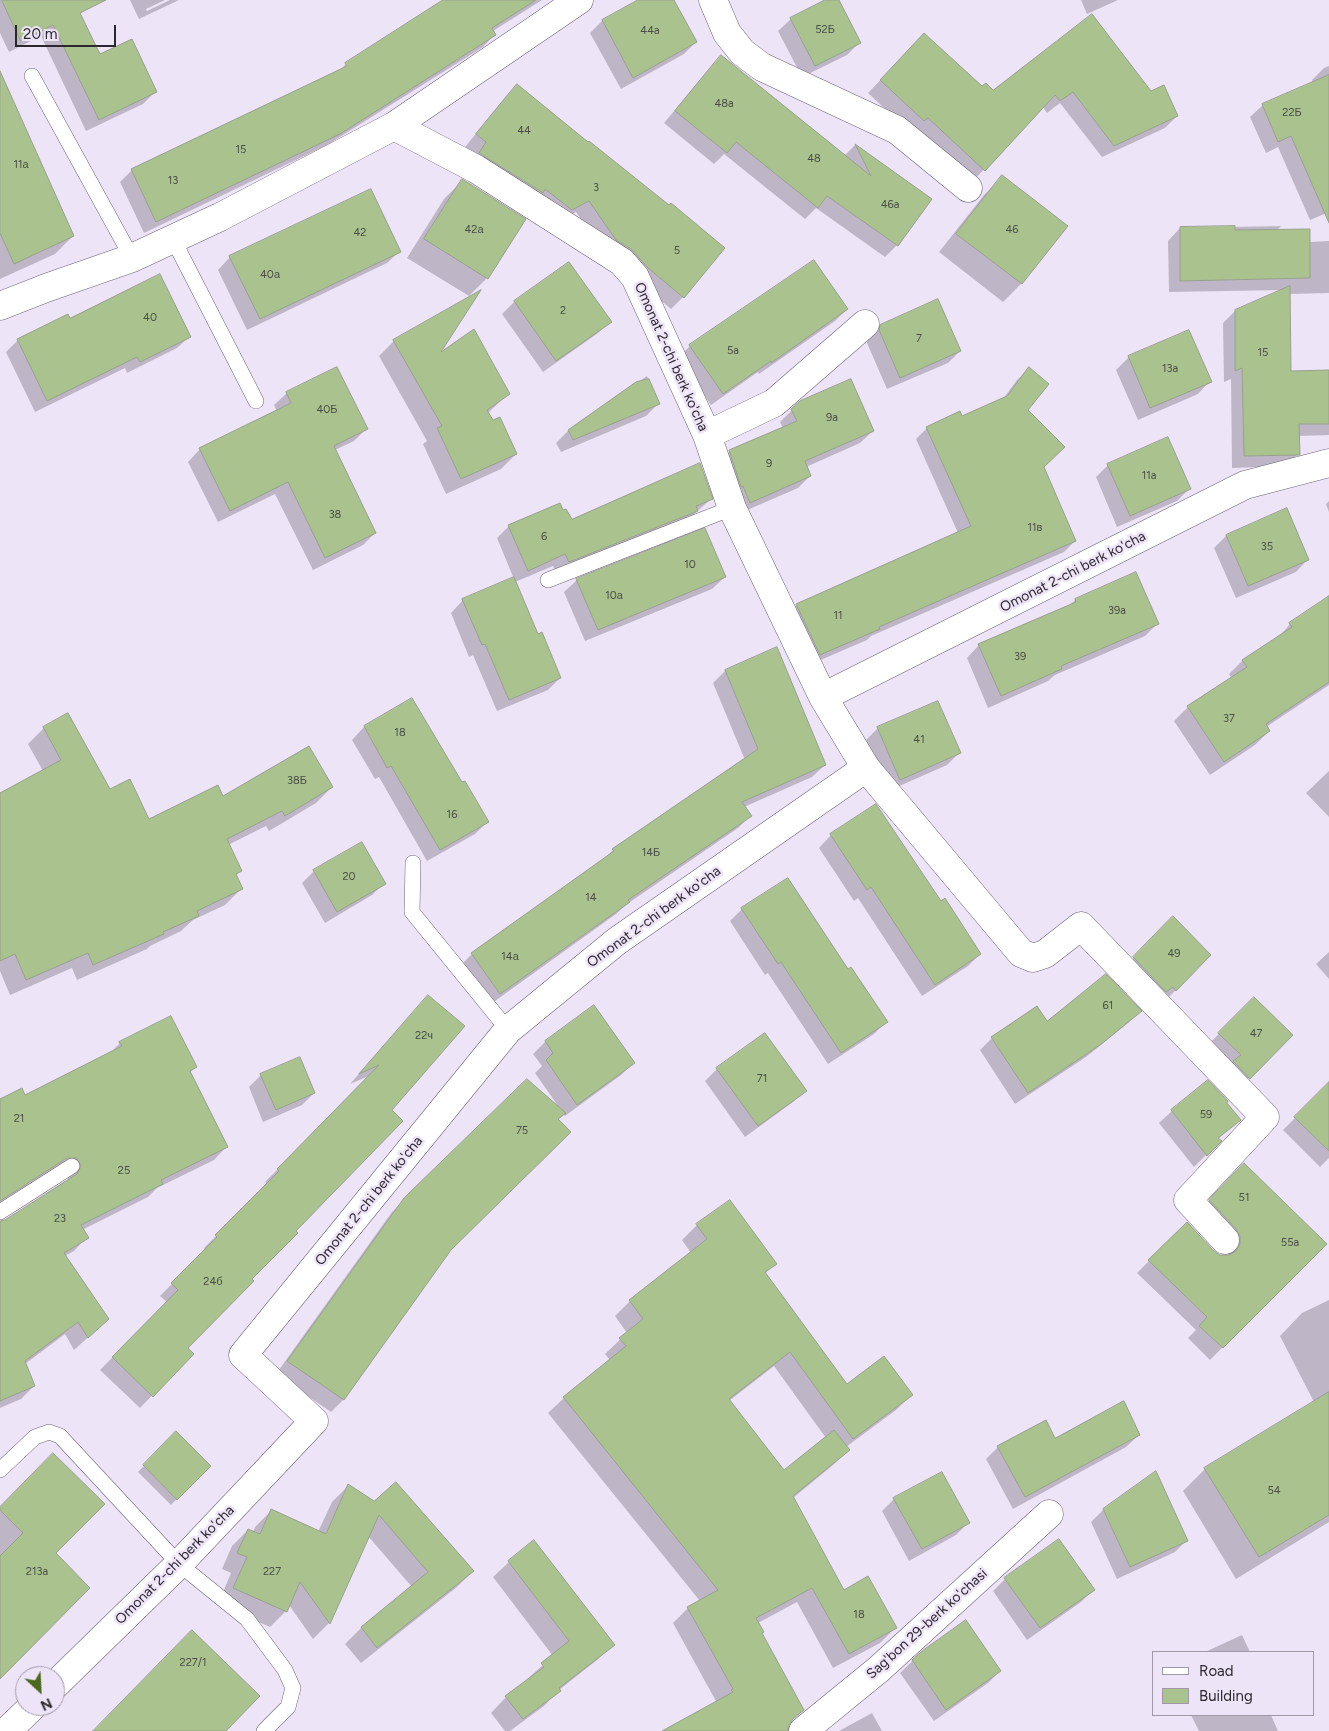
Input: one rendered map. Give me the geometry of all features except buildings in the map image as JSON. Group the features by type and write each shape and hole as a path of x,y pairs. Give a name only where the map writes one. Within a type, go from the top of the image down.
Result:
{"street":[{"path":"0,306 132,258 220,217 394,126 579,0"},
{"path":"713,0 727,33 742,52 762,67 897,130 968,188"},
{"name":"Omonat 2-chi berk ko'cha","path":"394,126 476,169 622,262 635,277 639,285 707,435 732,508 823,697 866,768 1021,953 1033,958 1045,954 1081,926 1266,1117 1188,1200 1225,1240"},
{"path":"707,435 774,403 865,324"},
{"name":"Omonat 2-chi berk ko'cha","path":"823,697 1245,486 1329,463"},
{"name":"Omonat 2-chi berk ko'cha","path":"65,1675 179,1564 314,1421 243,1355 508,1030 617,941 866,768"},
{"name":"Sag'bon 29-berk ko'chasi","path":"803,1731 878,1669 1049,1514"},
{"path":"7,1731 23,1716"}],"lane":[{"path":"32,76 132,258"},
{"path":"173,239 256,401"},
{"path":"548,580 732,508"},
{"path":"413,863 412,912 508,1030"},
{"path":"0,1212 72,1166"},
{"path":"0,1470 35,1437 49,1432 60,1436 179,1564 247,1619 285,1670 293,1688 288,1707 264,1731"}]}
